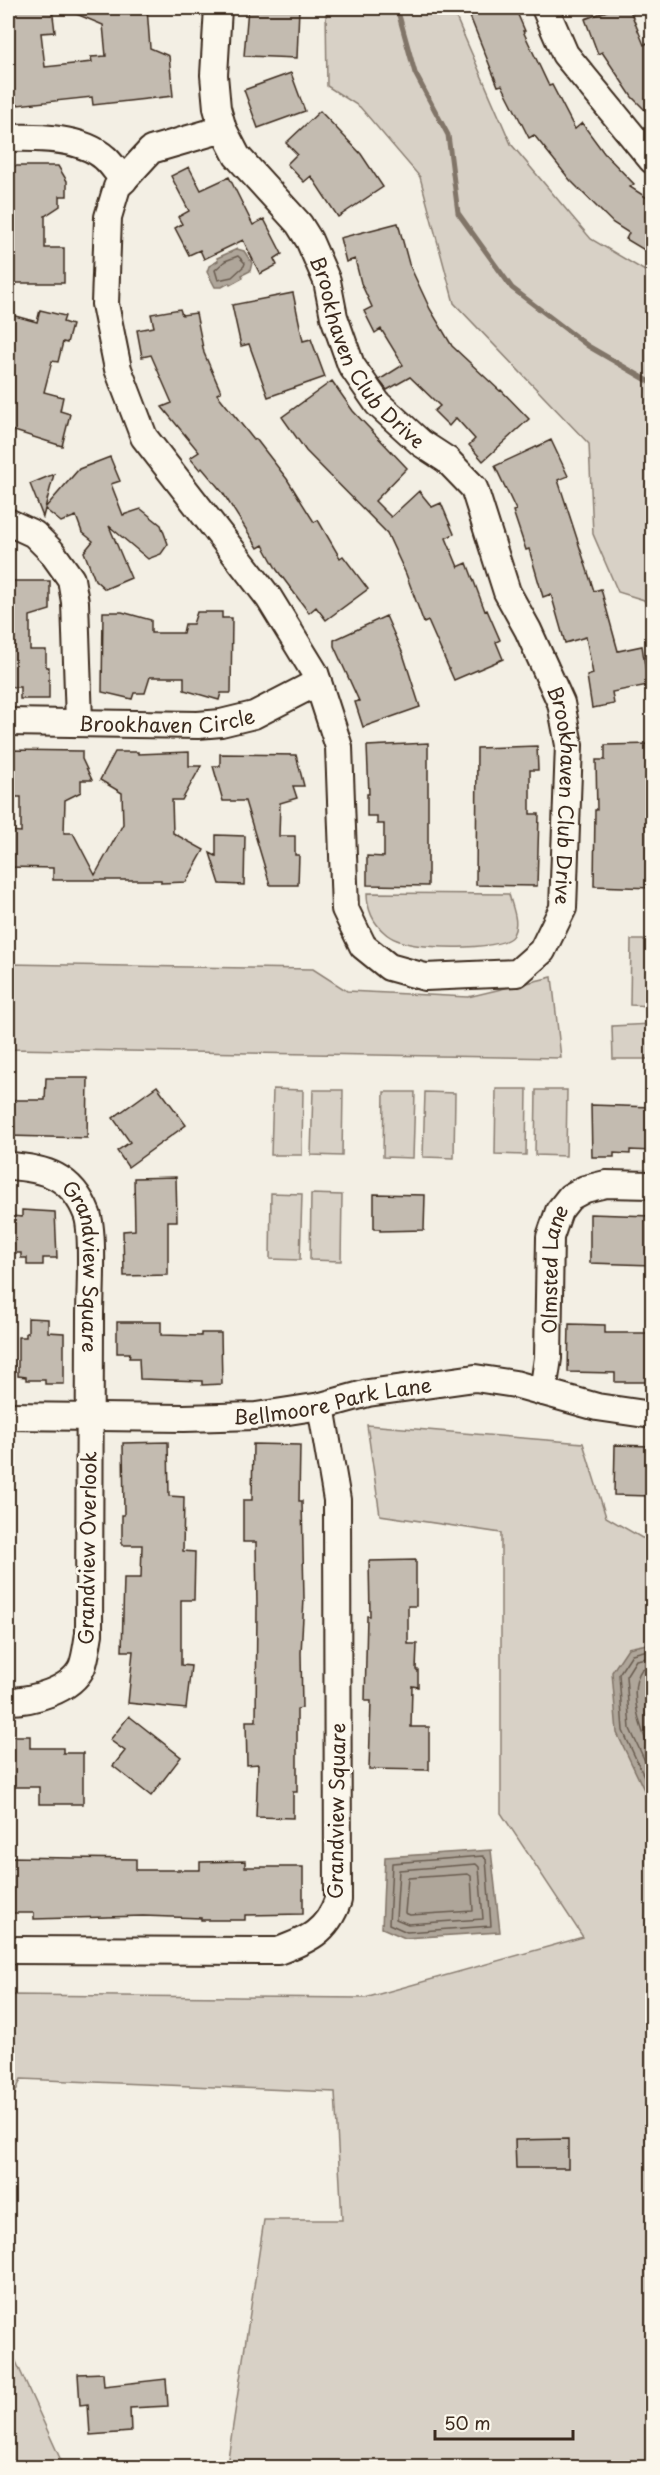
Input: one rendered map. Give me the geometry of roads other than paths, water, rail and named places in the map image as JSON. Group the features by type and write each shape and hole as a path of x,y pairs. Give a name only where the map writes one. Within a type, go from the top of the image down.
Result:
{"street":[{"name":"Brookhaven Club Drive","path":"218,8 214,75 217,108 223,129 237,156 299,224 309,240 327,281 334,317 351,365 378,404 421,443 447,460 474,488 507,592 528,630 561,704 569,745 563,908 542,951 517,973 425,977 389,967 363,946 345,909 339,747 315,673 269,598 144,437 118,369 105,304 108,217 117,187 151,150 223,129"},
{"path":"545,8 565,54 652,160"},
{"path":"8,138 32,137 72,142 104,157 124,180"},
{"path":"8,522 34,534 51,551 70,579 75,602 79,722"},
{"name":"Brookhaven Circle","path":"8,722 198,725 221,723 254,714 318,682"},
{"name":"Grandview Square","path":"8,1166 33,1167 52,1174 72,1190 87,1214 90,1288 89,1416"},
{"name":"Olmsted Lane","path":"543,1392 548,1358 550,1237 559,1211 570,1197 606,1184 652,1185"},
{"name":"Bellmoore Park Lane","path":"8,1416 184,1418 256,1416 321,1406 368,1393 475,1378 515,1384 597,1407 652,1415"},
{"name":"Grandview Square","path":"8,1950 278,1952 309,1939 333,1915 338,1900 337,1500 321,1406"},
{"name":"Grandview Overlook","path":"8,1701 42,1696 65,1685 81,1668 89,1634 89,1416"}],"water":[{"path":"237,249 244,251 252,263 250,271 230,285 229,283 222,287 215,287 207,272 209,266 218,261 217,258"},
{"path":"652,1643 652,1795 646,1794 617,1733 612,1672 628,1648"},
{"path":"491,1850 500,1932 405,1938 382,1928 385,1857"}],"waterway":[{"path":"397,8 415,73 448,135 458,213 512,288 588,346 652,383"}]}
